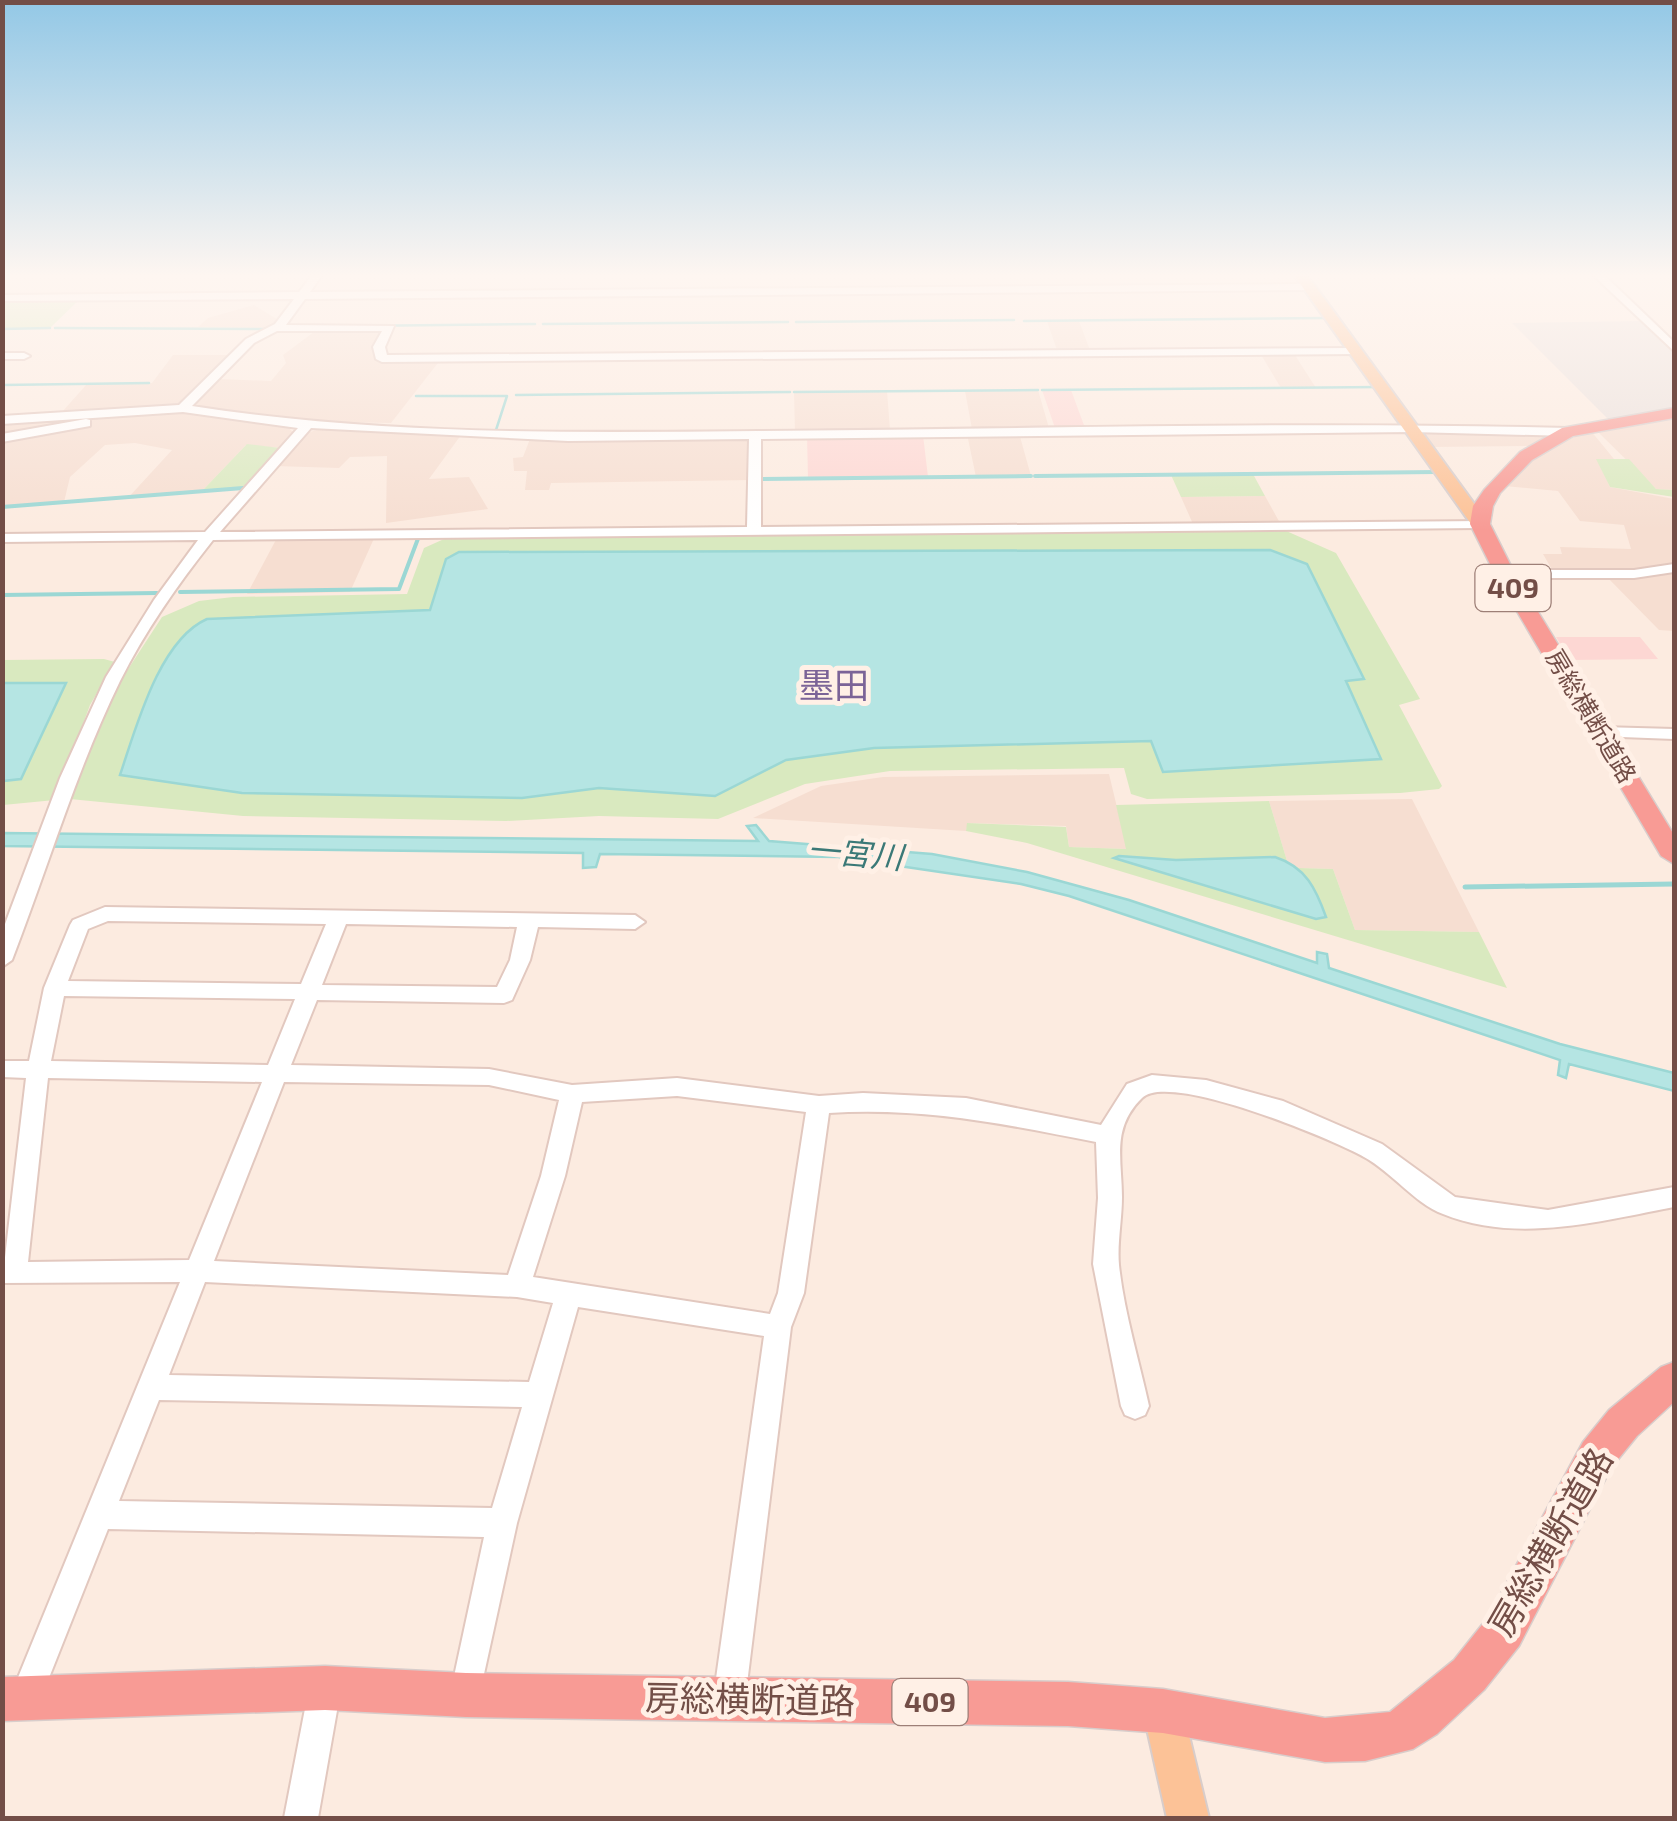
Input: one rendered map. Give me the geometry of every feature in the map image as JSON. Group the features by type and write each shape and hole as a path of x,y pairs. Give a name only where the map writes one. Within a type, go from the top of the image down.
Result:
{"highway":[{"name":"409","path":"1480,524 1483,506 1526,456 1568,432 1674,413"},
{"name":"房総横断道路","path":"1480,524 1505,574 1674,856"},
{"name":"房総横断道路","path":"14,1698 325,1688 729,1700 1068,1704 1162,1712 1325,1740 1365,1740 1397,1733 1421,1718 1469,1675 1504,1631 1597,1455 1623,1423 1674,1378"}],"main road":[{"path":"1363,360 1480,524"},
{"path":"1162,1712 1188,1818"}],"street":[{"path":"183,408 231,360"},
{"path":"2,420 183,408 307,425 568,437 1412,428 1568,432"},
{"path":"2,438 74,427 116,410"},
{"path":"2,960 94,717 125,657 205,536 307,425"},
{"path":"754,530 755,434"},
{"path":"2,538 1480,524"},
{"path":"1505,574 1634,574 1674,568"},
{"path":"1601,732 1674,734"},
{"path":"636,922 105,914 80,926 55,988 38,1069 8,1273 195,1271 517,1286 778,1326"},
{"path":"14,1698 97,1515 339,917"},
{"path":"55,988 504,994 520,960 529,921"},
{"path":"2,1069 490,1077 572,1094 678,1087 819,1105 863,1102 966,1107 1107,1135"},
{"path":"1134,1406 1106,1264 1110,1198 1107,1135 1135,1090 1152,1084 1206,1089 1275,1106 1374,1151 1448,1206 1548,1220 1674,1197"},
{"path":"517,1286 554,1176 572,1094"},
{"path":"729,1700 778,1326 792,1293 819,1105"},
{"path":"466,1694 502,1524 568,1295"},
{"path":"149,1387 538,1395"},
{"path":"97,1515 502,1524"},
{"path":"301,1818 325,1688"}],"shaded area":[{"path":"169,360 227,360 181,406 62,412 87,384 152,383"},
{"path":"285,360 440,360 391,423 285,421 190,406 217,379 271,381"},
{"path":"1264,360 1298,360 1316,388 1281,388"},
{"path":"1549,360 1674,360 1674,408 1609,420"},
{"path":"1038,390 1049,428 972,429 965,391"},
{"path":"1042,390 1071,390 1085,428 1055,428"},
{"path":"887,391 890,430 795,431 794,392"},
{"path":"146,410 207,412 289,428 294,433 280,448 246,445 202,491 127,499 172,450 135,443 105,445 70,477 64,502 3,507 3,423"},
{"path":"1674,415 1674,490 1656,489 1597,431"},
{"path":"327,427 461,435 429,479 469,477 488,509 386,523 387,456 350,457 339,468 275,466 303,434"},
{"path":"1416,430 1556,434 1532,446 1429,447"},
{"path":"1591,431 1614,459 1597,459 1610,487 1674,499 1674,566 1647,571 1554,573 1543,554 1562,554 1560,547 1631,549 1624,525 1580,521 1558,491 1504,486 1519,468 1551,446"},
{"path":"1019,433 1031,476 976,477 967,434"},
{"path":"807,435 923,435 928,477 808,478"},
{"path":"752,436 751,480 551,483 549,490 525,490 527,471 514,471 513,458 523,457 530,439"},
{"path":"1265,496 1280,523 1193,524 1181,497"},
{"path":"376,534 350,592 247,594 278,536"},
{"path":"1674,571 1674,631 1659,630 1607,577"},
{"path":"1556,637 1640,637 1658,659 1570,660"},
{"path":"1109,774 1127,849 1069,847 1066,826 968,823 966,831 753,818 821,786 883,777"},
{"path":"1412,799 1479,932 1355,930 1333,869 1299,868 1287,861 1269,801"}],"green space":[{"path":"247,444 280,448 243,488 202,491"},
{"path":"1596,459 1629,459 1656,489 1674,490 1674,497 1610,487"},
{"path":"1253,474 1265,496 1181,497 1171,475"},
{"path":"1275,526 1336,553 1420,699 1399,705 1442,786 1439,789 1147,799 1131,794 1124,768 890,771 805,784 718,819 599,816 506,821 243,816 70,799 119,683 162,617 199,601 233,597 407,594 424,548 453,535"},
{"path":"3,660 115,662 90,705 55,800 3,805"},
{"path":"1269,801 1287,861 1299,868 1333,869 1355,930 1479,932 1507,988 1027,843 966,831 967,823 1066,827 1069,847 1126,849 1116,805"}],"water":[{"path":"1270,550 1307,564 1364,679 1346,681 1381,759 1163,772 1151,741 874,748 786,760 715,796 599,788 522,798 242,793 120,775 152,687 175,646 190,630 207,619 430,610 446,559 459,552"},
{"path":"3,683 66,683 21,779 3,781"},
{"name":"一宮川","path":"756,825 769,841 932,854 1027,872 1129,900 1317,963 1317,952 1327,954 1329,968 1560,1044 1674,1073 1674,1091 1569,1064 1566,1078 1558,1075 1560,1060 1069,896 1021,884 838,857 600,854 596,867 583,868 583,853 3,846 3,833 758,841 747,826"},
{"path":"1275,857 1295,867 1308,880 1326,917 1316,919 1114,858 1176,860"}],"waterway":[{"path":"2,385 149,383"},
{"path":"1042,390 1379,387"},
{"path":"794,392 1038,390"},
{"path":"516,395 790,392"},
{"path":"416,396 507,396 496,430"},
{"path":"1035,476 1436,472"},
{"path":"759,479 1031,476"},
{"path":"2,507 243,488"},
{"path":"180,592 399,589 419,536"},
{"path":"2,595 157,593"},
{"path":"1465,887 1674,884"}],"district":[{"name":"墨田","path":"834,686"}]}
